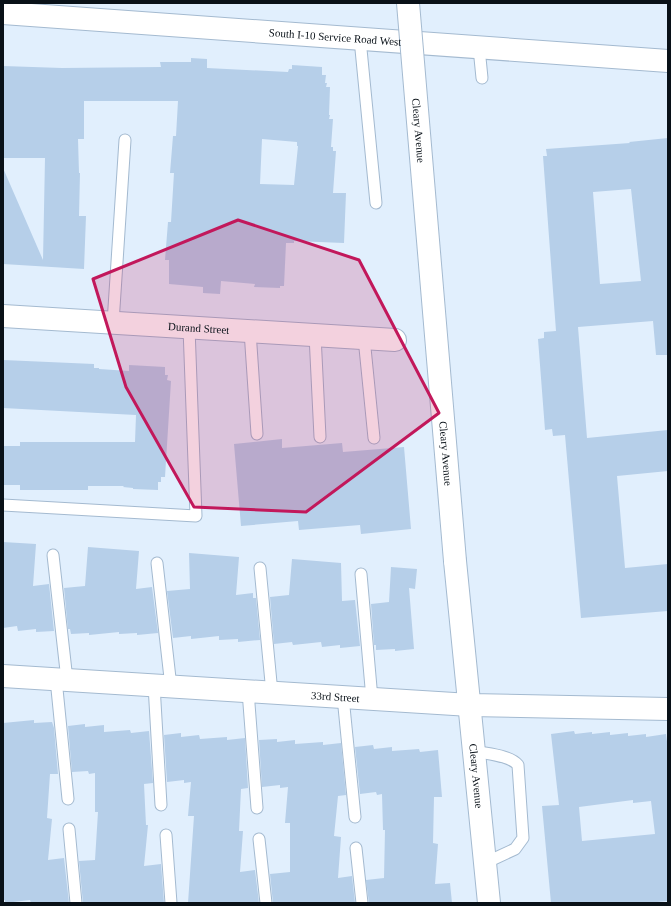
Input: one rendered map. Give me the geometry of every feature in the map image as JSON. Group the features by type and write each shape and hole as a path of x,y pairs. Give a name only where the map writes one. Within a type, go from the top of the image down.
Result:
{"street":[{"name":"Cleary Avenue","path":"408,3 455,561 489,903"},
{"name":"South I-10 Service Road West","path":"3,13 668,61"},
{"name":"Durand Street","path":"3,316 395,340"},
{"name":"33rd Street","path":"3,676 470,705 668,709"}],"lane":[{"path":"360,39 376,203"},
{"path":"479,48 482,78"},
{"path":"113,323 125,140"},
{"path":"3,504 196,516 189,328"},
{"path":"250,331 257,434"},
{"path":"315,335 320,437"},
{"path":"364,338 374,438"},
{"path":"53,555 68,799"},
{"path":"157,563 162,686 161,805"},
{"path":"260,568 272,693"},
{"path":"361,574 372,699"},
{"path":"248,691 257,808"},
{"path":"343,697 355,816"},
{"path":"474,751 508,758 515,761 518,766 523,838 515,849 485,863"},
{"path":"69,829 76,903"},
{"path":"166,835 171,903"},
{"path":"259,839 266,903"},
{"path":"356,848 362,903"}],"highlighted area":[{"path":"238,220 359,260 439,413 306,512 194,507 126,387 93,279"}],"building":[{"path":"191,58 207,59 207,68 288,72 289,69 292,69 292,65 322,67 322,75 326,75 326,87 330,87 329,119 333,119 331,147 333,147 333,151 336,151 333,193 346,193 344,243 294,241 294,243 286,243 284,286 280,286 280,288 254,287 255,284 221,281 220,294 203,293 203,287 169,284 169,260 165,260 168,222 171,222 174,173 170,173 173,136 176,136 178,101 84,101 84,139 78,139 80,173 79,216 86,216 84,269 3,264 3,168 43,260 45,158 3,158 3,66 62,68 161,67 160,62 191,62","holes":["262,139 297,142 298,146 294,185 260,184"]},
{"path":"668,138 668,355 656,355 653,321 578,327 587,438 668,430 668,471 617,476 625,568 668,564 668,611 581,618 565,435 553,436 552,429 545,430 538,339 544,338 544,332 556,331 543,156 547,156 546,149 630,143 629,142","holes":["631,189 641,281 600,284 593,192"]},
{"path":"3,360 94,364 94,368 99,369 129,371 129,365 165,367 165,375 168,375 167,380 171,381 165,477 161,477 161,482 158,482 158,490 133,489 123,487 124,486 88,486 88,490 20,490 20,485 3,485 3,446 20,446 20,442 135,442 136,415 3,408"},
{"path":"282,439 282,448 342,443 343,452 404,447 411,529 361,534 360,525 299,530 298,521 241,526 234,444"},
{"path":"3,542 36,544 33,586 49,584 54,631 36,632 36,629 18,631 17,626 3,628"},
{"path":"88,547 139,551 136,589 152,587 158,633 137,635 137,633 119,634 119,632 89,635 89,633 71,634 70,629 68,629 64,588 85,586"},
{"path":"189,553 239,557 236,595 253,593 253,598 256,598 260,640 238,642 238,639 219,640 219,636 191,639 191,636 173,638 167,591 190,589"},
{"path":"292,559 341,563 342,601 355,600 360,646 340,648 340,645 322,647 321,642 293,645 292,642 274,644 270,597 289,595"},
{"path":"391,567 417,569 415,589 409,588 414,649 395,651 395,649 376,650 376,645 374,645 371,604 389,602"},
{"path":"34,720 34,723 52,722 54,728 58,774 50,774 47,818 52,819 48,860 64,858 69,903 31,903 30,900 5,903 5,900 3,900 3,723"},
{"path":"85,724 85,727 104,725 104,732 130,730 131,733 149,731 153,783 144,784 146,825 148,825 144,866 161,864 164,903 83,903 79,861 95,860 98,812 95,812 95,773 89,774 88,771 72,772 68,726"},
{"path":"574,731 575,734 610,732 610,735 628,733 628,736 646,734 646,737 666,734 668,749 668,901 647,903 551,903 542,806 559,805 551,734","holes":["633,800 633,803 651,801 655,834 582,841 579,807"]},
{"path":"181,733 181,737 199,735 200,739 227,737 227,740 245,738 248,788 241,789 239,831 243,831 240,872 255,870 259,903 188,903 194,816 188,816 191,782 184,783 184,780 167,782 164,735"},
{"path":"277,739 277,742 295,740 295,744 323,742 323,745 341,743 346,795 338,796 334,836 341,837 338,878 352,876 355,903 273,903 270,874 290,872 290,823 285,823 288,787 280,788 280,785 262,787 259,740"},
{"path":"373,745 374,749 392,747 392,751 419,749 420,752 438,750 442,797 434,797 433,843 438,844 435,884 450,883 452,903 369,903 366,880 384,878 385,830 383,830 382,794 377,795 376,792 360,794 355,747"}]}
